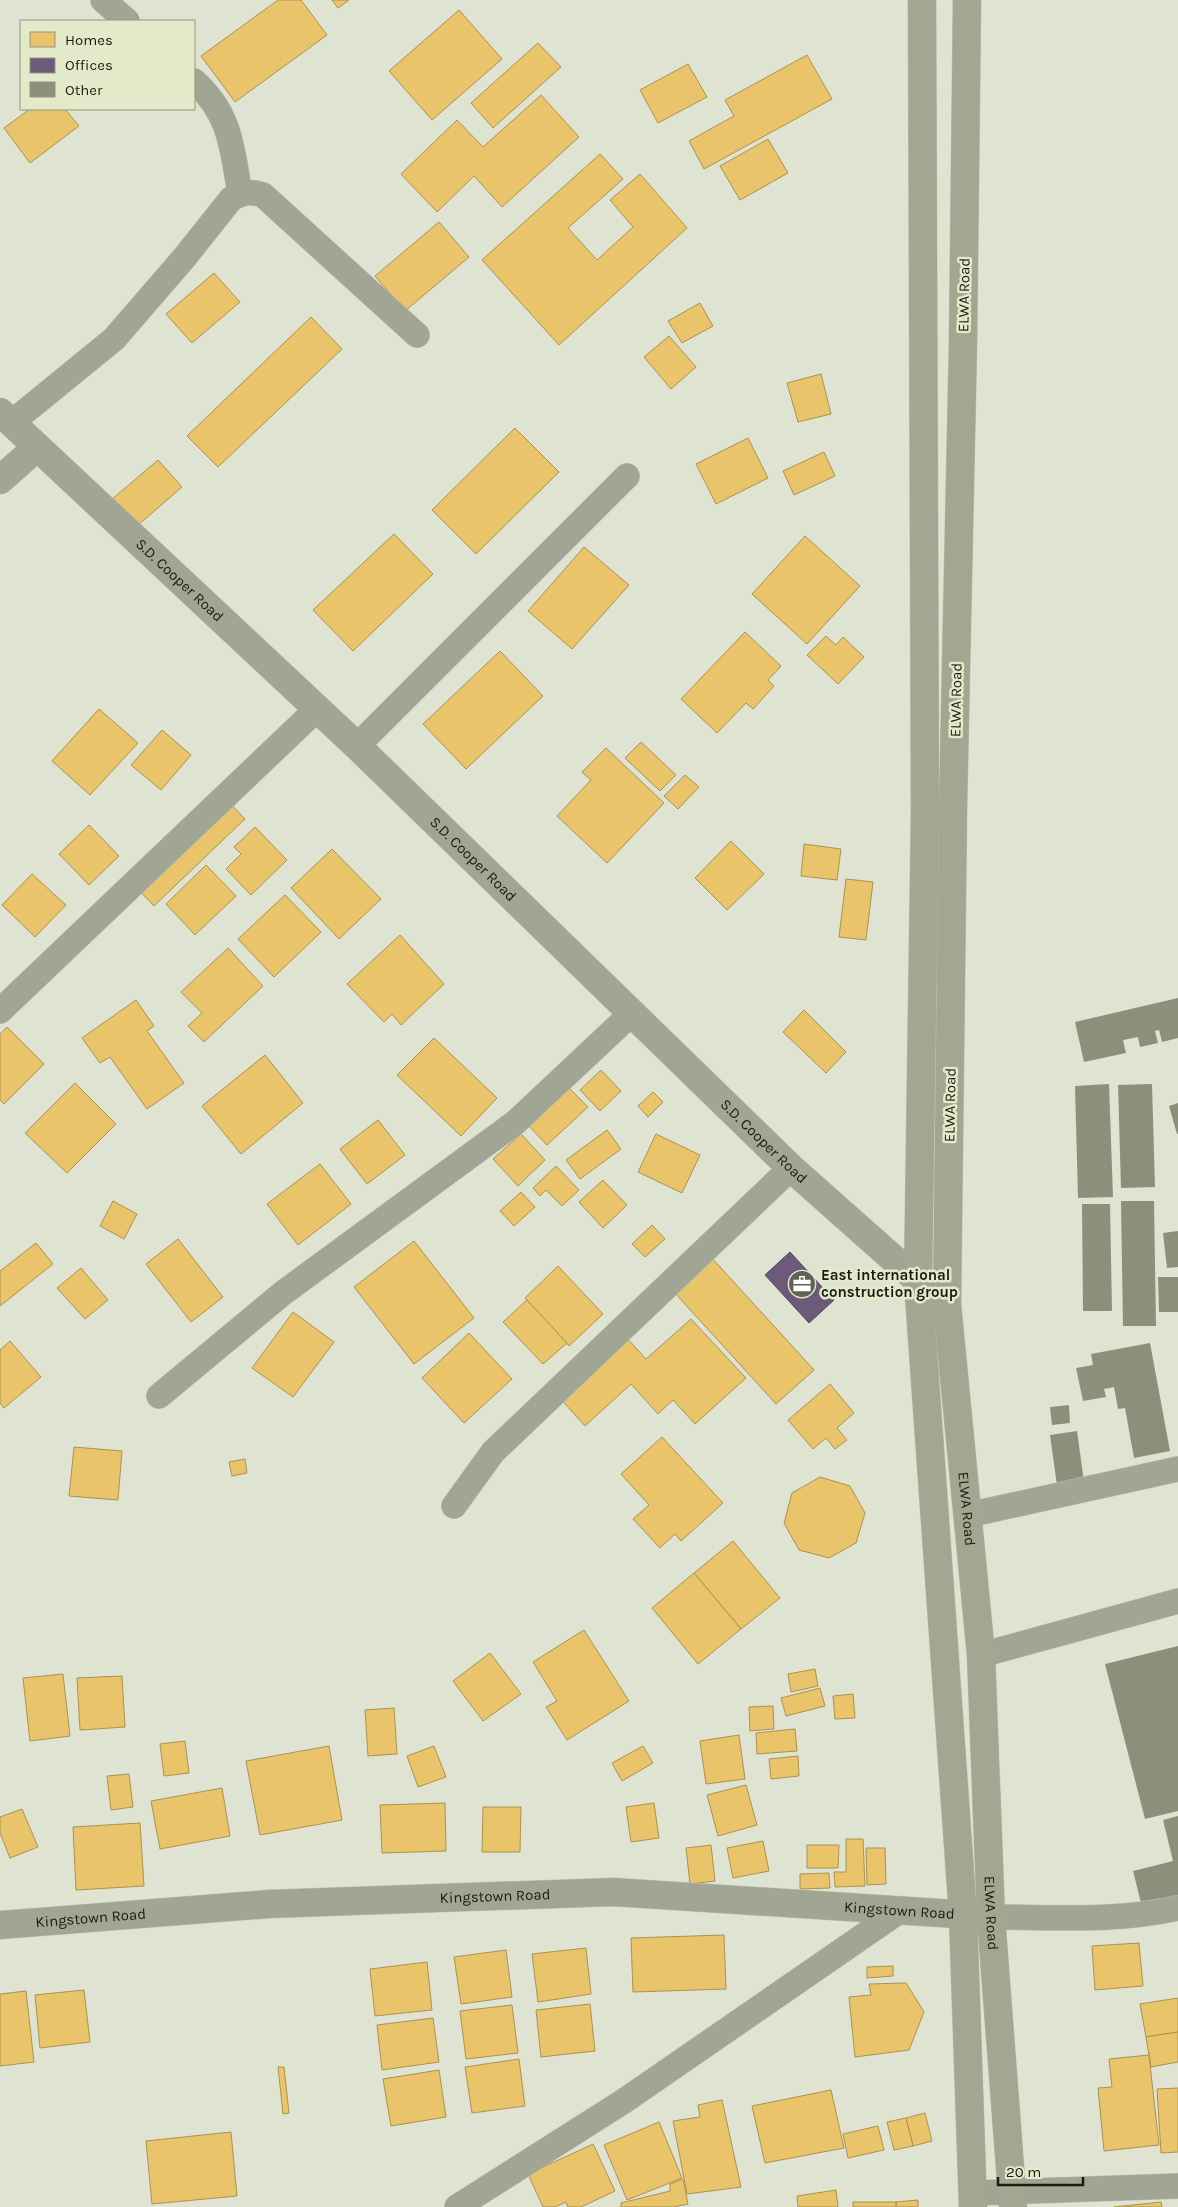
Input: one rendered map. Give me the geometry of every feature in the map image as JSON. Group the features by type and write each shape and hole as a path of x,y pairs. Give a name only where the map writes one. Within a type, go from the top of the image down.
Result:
{"main road":[{"name":"ELWA Road","path":"922,0 925,812 918,1281 963,1915 973,2200"},
{"name":"ELWA Road","path":"967,0 963,343 953,807 947,1304 981,1655 991,1917 1012,2199"}],"street":[{"path":"103,0 126,20"},
{"path":"195,82 218,108 229,133 240,194"},
{"path":"6,417 114,339 184,258 231,199 240,194 253,192 264,195 417,335"},
{"name":"S.D. Cooper Road","path":"6,417 36,448 357,746 791,1168 918,1281 947,1304"},
{"path":"0,480 36,448"},
{"path":"357,746 626,476"},
{"path":"0,1011 317,709"},
{"path":"159,1396 283,1293 516,1122 631,1014"},
{"path":"454,1506 493,1452 791,1168"},
{"path":"968,1515 1178,1469"},
{"path":"981,1655 1178,1601"},
{"name":"Kingstown Road","path":"0,1925 269,1904 614,1892 991,1917"},
{"path":"991,1917 1096,1918 1178,1908"},
{"path":"457,2207 624,2101 898,1912"},
{"path":"973,2200 1012,2199 1178,2186"}],"building: Homes":[{"path":"278,0 301,0 327,35 235,102 201,56"},
{"path":"332,0 349,0 338,8"},
{"path":"459,10 502,59 432,120 389,71"},
{"path":"538,43 561,67 493,128 471,103"},
{"path":"807,55 832,99 704,169 689,141 734,116 725,100"},
{"path":"688,64 707,97 658,123 640,90"},
{"path":"541,95 579,137 502,207 474,176 437,212 401,174 457,120 483,147"},
{"path":"29,110 66,110 79,126 30,163 4,128"},
{"path":"768,139 788,173 740,200 720,166"},
{"path":"600,154 623,179 568,228 597,260 633,227 610,200 640,174 687,228 559,345 482,260"},
{"path":"439,222 469,257 405,311 375,276"},
{"path":"214,273 240,302 192,343 166,314"},
{"path":"700,303 713,326 682,343 668,321"},
{"path":"311,317 342,349 218,467 187,436"},
{"path":"669,336 696,367 671,389 644,357"},
{"path":"821,374 831,414 798,422 787,383"},
{"path":"515,428 559,472 476,554 432,510"},
{"path":"748,438 768,478 716,504 696,464"},
{"path":"824,452 835,476 794,495 783,471"},
{"path":"158,460 182,487 129,533 104,506"},
{"path":"394,534 433,574 353,651 313,610"},
{"path":"805,536 860,586 807,644 752,594"},
{"path":"584,547 629,585 572,649 528,611"},
{"path":"745,632 781,666 768,680 774,686 753,709 746,703 717,733 681,699"},
{"path":"826,636 836,645 843,637 864,657 838,684 807,655"},
{"path":"500,651 543,696 466,769 423,724"},
{"path":"99,709 138,743 90,795 52,761"},
{"path":"162,730 191,755 161,790 131,765"},
{"path":"641,742 676,775 660,791 625,758"},
{"path":"606,748 664,803 607,863 557,816 591,780 582,772"},
{"path":"685,775 699,787 678,809 664,796"},
{"path":"229,802 245,819 154,906 138,889"},
{"path":"89,825 119,856 89,885 59,854"},
{"path":"255,827 287,860 251,895 226,869 241,854 234,847"},
{"path":"731,841 764,874 727,910 695,878"},
{"path":"804,844 841,849 837,880 801,876"},
{"path":"332,849 381,899 339,939 291,888"},
{"path":"206,865 236,896 195,935 166,904"},
{"path":"32,874 66,905 35,937 2,905"},
{"path":"846,879 873,882 866,940 839,937"},
{"path":"285,895 321,932 274,977 238,939"},
{"path":"400,935 444,984 401,1025 392,1014 384,1022 347,984"},
{"path":"228,948 263,986 204,1042 188,1026 202,1013 181,992"},
{"path":"136,1000 154,1026 147,1031 184,1083 147,1109 110,1057 100,1063 82,1038"},
{"path":"804,1010 846,1052 826,1073 783,1032"},
{"path":"7,1027 44,1064 4,1104 0,1100 0,1034"},
{"path":"434,1038 497,1098 461,1136 397,1075"},
{"path":"265,1055 303,1103 241,1154 202,1106"},
{"path":"601,1070 621,1091 600,1111 580,1090"},
{"path":"75,1083 116,1124 67,1173 25,1133"},
{"path":"566,1085 588,1107 547,1145 526,1123"},
{"path":"653,1092 663,1102 648,1117 638,1106"},
{"path":"378,1120 405,1155 367,1184 340,1149"},
{"path":"607,1130 621,1149 580,1179 566,1160"},
{"path":"521,1134 545,1160 518,1186 493,1159"},
{"path":"656,1134 700,1155 682,1193 638,1172"},
{"path":"320,1164 351,1204 298,1245 267,1204"},
{"path":"556,1166 579,1190 562,1206 546,1190 540,1196 533,1188"},
{"path":"603,1180 627,1205 603,1228 579,1202"},
{"path":"521,1192 535,1207 514,1226 500,1211"},
{"path":"113,1201 137,1214 124,1239 100,1226"},
{"path":"652,1225 665,1239 645,1257 632,1244"},
{"path":"178,1239 223,1297 191,1322 146,1264"},
{"path":"414,1241 474,1318 414,1364 354,1287"},
{"path":"36,1243 53,1264 0,1306 0,1271"},
{"path":"711,1257 814,1370 776,1404 673,1291"},
{"path":"558,1266 603,1314 569,1346 525,1298"},
{"path":"81,1268 108,1300 85,1319 57,1288"},
{"path":"527,1300 567,1343 543,1364 503,1322"},
{"path":"293,1312 334,1342 293,1397 252,1368"},
{"path":"691,1319 746,1378 695,1424 673,1400 658,1414 631,1384 585,1426 556,1394 623,1334 646,1359"},
{"path":"469,1333 512,1379 464,1423 422,1378"},
{"path":"10,1341 41,1377 4,1408 0,1403 0,1350"},
{"path":"830,1384 854,1413 837,1428 847,1440 835,1449 826,1438 813,1449 788,1420"},
{"path":"662,1437 723,1503 681,1541 675,1534 660,1548 633,1519 649,1505 621,1474"},
{"path":"74,1447 122,1451 118,1500 69,1496"},
{"path":"245,1459 247,1473 232,1476 229,1462"},
{"path":"820,1477 850,1486 865,1513 856,1543 829,1558 799,1550 784,1523 792,1493"},
{"path":"733,1541 780,1598 741,1629 694,1573"},
{"path":"694,1573 741,1629 698,1664 652,1608"},
{"path":"584,1630 629,1701 567,1740 546,1707 557,1701 533,1662"},
{"path":"490,1653 521,1694 483,1721 453,1681"},
{"path":"815,1669 818,1686 791,1692 788,1674"},
{"path":"63,1674 70,1736 30,1741 23,1678"},
{"path":"122,1676 125,1727 80,1730 77,1678"},
{"path":"820,1688 825,1706 786,1716 781,1698"},
{"path":"853,1694 855,1718 835,1719 833,1696"},
{"path":"773,1706 774,1729 750,1731 749,1707"},
{"path":"394,1708 397,1754 368,1756 365,1710"},
{"path":"795,1729 797,1751 757,1754 756,1733"},
{"path":"739,1735 745,1779 706,1784 700,1741"},
{"path":"185,1741 189,1773 164,1776 160,1744"},
{"path":"329,1746 342,1820 260,1835 246,1761"},
{"path":"434,1746 446,1777 418,1787 407,1756"},
{"path":"643,1746 653,1763 622,1781 612,1763"},
{"path":"798,1756 799,1776 771,1779 769,1759"},
{"path":"129,1774 133,1807 111,1810 107,1776"},
{"path":"746,1785 757,1825 718,1836 707,1795"},
{"path":"222,1788 230,1836 160,1849 151,1801"},
{"path":"445,1803 446,1851 382,1853 380,1805"},
{"path":"654,1803 659,1838 631,1842 626,1807"},
{"path":"483,1807 521,1807 520,1852 482,1852"},
{"path":"22,1809 38,1847 10,1858 0,1833 0,1817"},
{"path":"140,1823 144,1886 76,1890 73,1827"},
{"path":"846,1839 863,1839 865,1886 835,1887 834,1872 846,1872"},
{"path":"763,1841 769,1871 733,1878 727,1848"},
{"path":"711,1845 715,1881 690,1884 686,1848"},
{"path":"807,1845 839,1845 838,1868 807,1868"},
{"path":"866,1848 885,1848 886,1884 867,1885"},
{"path":"829,1873 830,1888 800,1889 800,1874"},
{"path":"724,1935 726,1989 633,1992 631,1938"},
{"path":"1139,1943 1143,1986 1095,1990 1092,1946"},
{"path":"586,1948 591,1994 538,2002 532,1954"},
{"path":"506,1950 512,1997 461,2004 454,1957"},
{"path":"427,1962 432,2010 375,2016 370,1969"},
{"path":"893,1966 893,1976 867,1978 867,1967"},
{"path":"906,1983 924,2012 909,2050 855,2057 849,1997 871,1995 869,1984"},
{"path":"84,1990 90,2042 40,2048 35,1995"},
{"path":"26,1991 34,2062 0,2066 0,1994"},
{"path":"1178,1998 1178,2032 1146,2037 1140,2004"},
{"path":"590,2004 595,2051 541,2057 536,2010"},
{"path":"512,2005 518,2053 466,2059 460,2011"},
{"path":"433,2018 439,2062 382,2070 377,2025"},
{"path":"1178,2032 1178,2062 1151,2067 1146,2037"},
{"path":"1149,2055 1159,2145 1104,2151 1098,2088 1112,2087 1109,2059"},
{"path":"519,2059 525,2106 472,2113 465,2067"},
{"path":"278,2067 284,2067 289,2113 283,2114"},
{"path":"439,2070 446,2117 391,2126 383,2079"},
{"path":"1178,2088 1178,2152 1161,2153 1157,2089"},
{"path":"831,2090 844,2148 765,2163 752,2106"},
{"path":"722,2100 741,2187 687,2194 673,2121 700,2117 698,2105"},
{"path":"925,2113 932,2141 913,2146 906,2118"},
{"path":"906,2118 913,2146 894,2150 887,2122"},
{"path":"659,2122 682,2178 627,2200 604,2145"},
{"path":"878,2126 884,2150 848,2158 843,2134"},
{"path":"231,2132 237,2196 152,2204 146,2141"},
{"path":"593,2144 615,2191 581,2207 568,2207 566,2202 555,2207 543,2207 528,2174"},
{"path":"683,2179 688,2204 673,2207 621,2207 621,2203 670,2191 670,2184"},
{"path":"836,2190 838,2207 798,2207 797,2196"},
{"path":"918,2200 918,2207 896,2207 896,2202"},
{"path":"853,2202 896,2202 896,2207 853,2207"},
{"path":"1161,2202 1162,2207 1114,2207"}],"building: Offices":[{"path":"790,1252 834,1300 809,1323 765,1275"}],"building: Other":[{"path":"1178,998 1178,1038 1162,1042 1159,1030 1155,1031 1158,1043 1140,1047 1138,1037 1123,1040 1126,1053 1084,1062 1075,1022"},
{"path":"1109,1084 1113,1197 1078,1198 1075,1086"},
{"path":"1152,1084 1155,1187 1121,1188 1118,1085"},
{"path":"1178,1103 1178,1134 1177,1134 1169,1106"},
{"path":"1121,1201 1154,1201 1156,1326 1123,1326"},
{"path":"1082,1204 1110,1204 1112,1311 1083,1311"},
{"path":"1178,1231 1178,1267 1167,1268 1163,1233"},
{"path":"1158,1277 1178,1277 1178,1312 1159,1312"},
{"path":"1150,1343 1170,1451 1134,1458 1125,1408 1118,1409 1114,1387 1104,1389 1106,1397 1083,1401 1076,1368 1093,1365 1091,1354"},
{"path":"1069,1405 1070,1423 1052,1425 1050,1407"},
{"path":"1077,1431 1085,1489 1058,1493 1050,1435"},
{"path":"1178,1646 1178,1811 1145,1819 1105,1664"},
{"path":"1178,1816 1178,1898 1142,1907 1133,1871 1173,1861 1163,1820"}],"place":[{"name":"East international construction group","path":"802,1284"}]}
